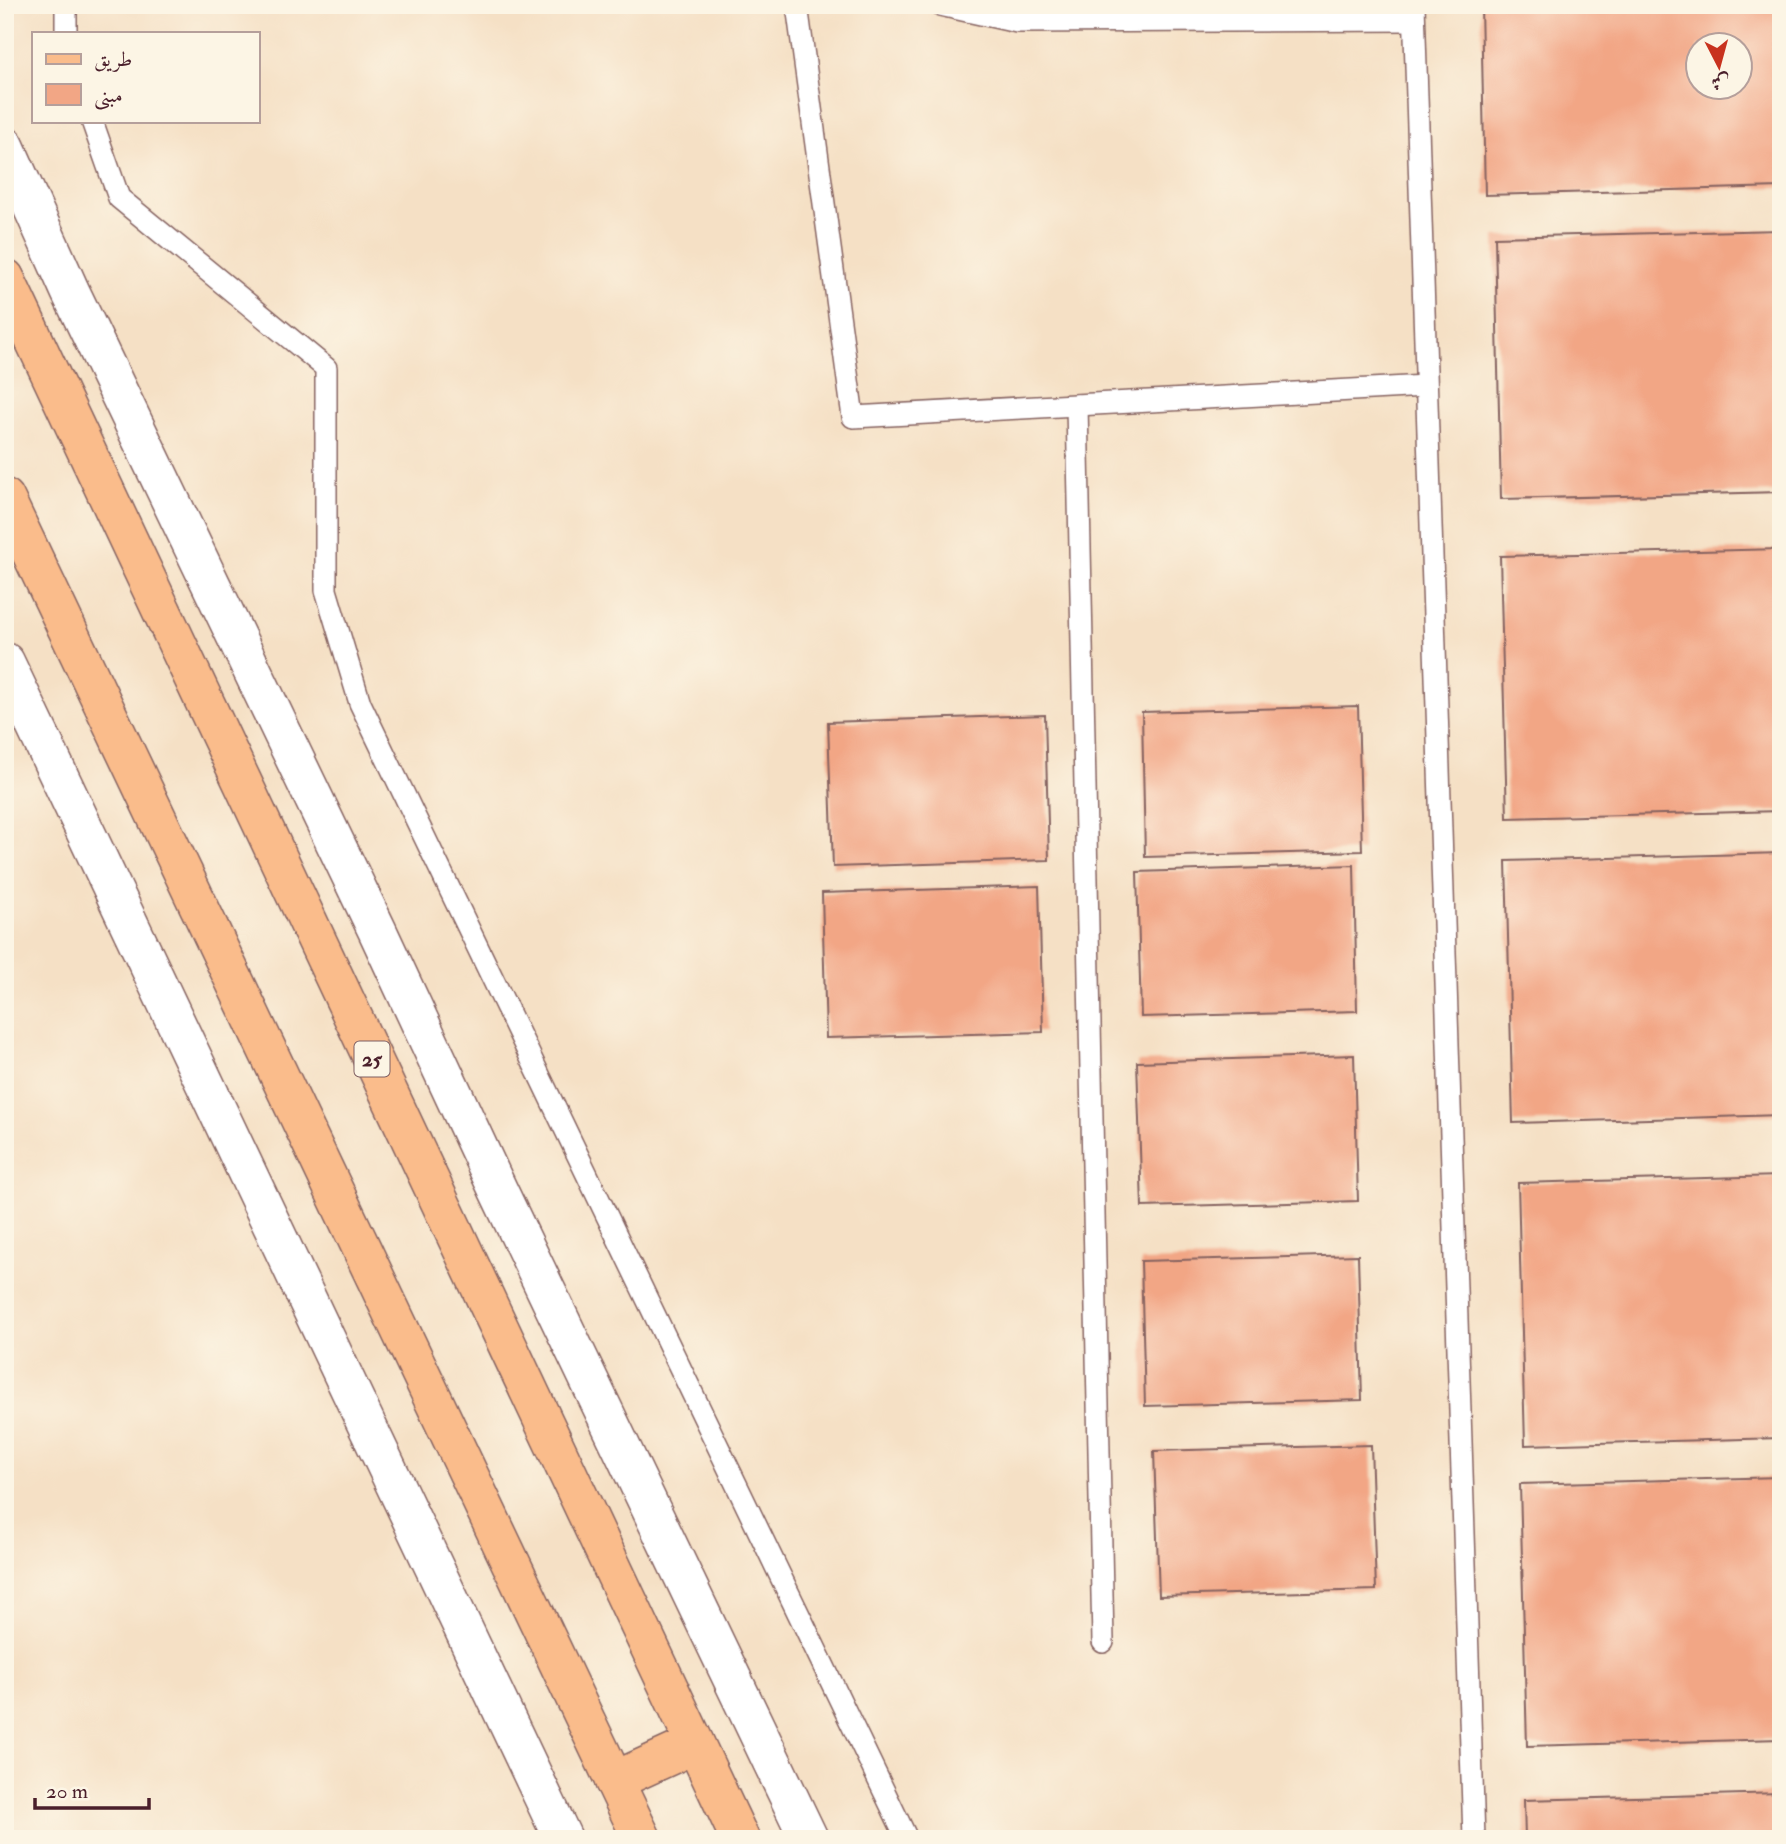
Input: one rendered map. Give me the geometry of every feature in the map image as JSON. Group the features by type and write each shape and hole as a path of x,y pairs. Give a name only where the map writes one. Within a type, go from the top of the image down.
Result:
{"main road":[{"name":"25","path":"5,278 740,1839"},
{"path":"5,499 642,1839"},
{"path":"614,1781 695,1744"}],"street":[{"path":"5,146 70,291 809,1839"},
{"path":"5,663 564,1839"}],"lane":[{"path":"66,5 66,32"},
{"path":"797,5 852,417 1426,386"},
{"path":"940,5 1017,22 1414,13 1474,1839"},
{"path":"92,122 118,198 326,368 326,590 360,703 907,1839"},
{"path":"1077,405 1103,1642"}],"building":[{"path":"1481,5 1781,5 1781,187 1485,195"},
{"path":"1781,230 1781,492 1501,499 1495,237"},
{"path":"1781,549 1781,811 1507,818 1500,556"},
{"path":"1358,706 1362,851 1145,857 1142,712"},
{"path":"1045,715 1049,860 833,867 828,722"},
{"path":"1781,853 1781,1115 1513,1123 1506,861"},
{"path":"1354,865 1357,1011 1141,1017 1137,872"},
{"path":"1039,886 1043,1032 826,1038 822,893"},
{"path":"1354,1055 1358,1201 1142,1207 1137,1062"},
{"path":"1781,1176 1781,1438 1525,1445 1518,1183"},
{"path":"1358,1255 1362,1400 1145,1406 1141,1261"},
{"path":"1371,1445 1376,1590 1159,1596 1154,1451"},
{"path":"1781,1477 1781,1739 1527,1746 1520,1484"},
{"path":"1781,1793 1781,1839 1525,1839 1524,1800"}]}
